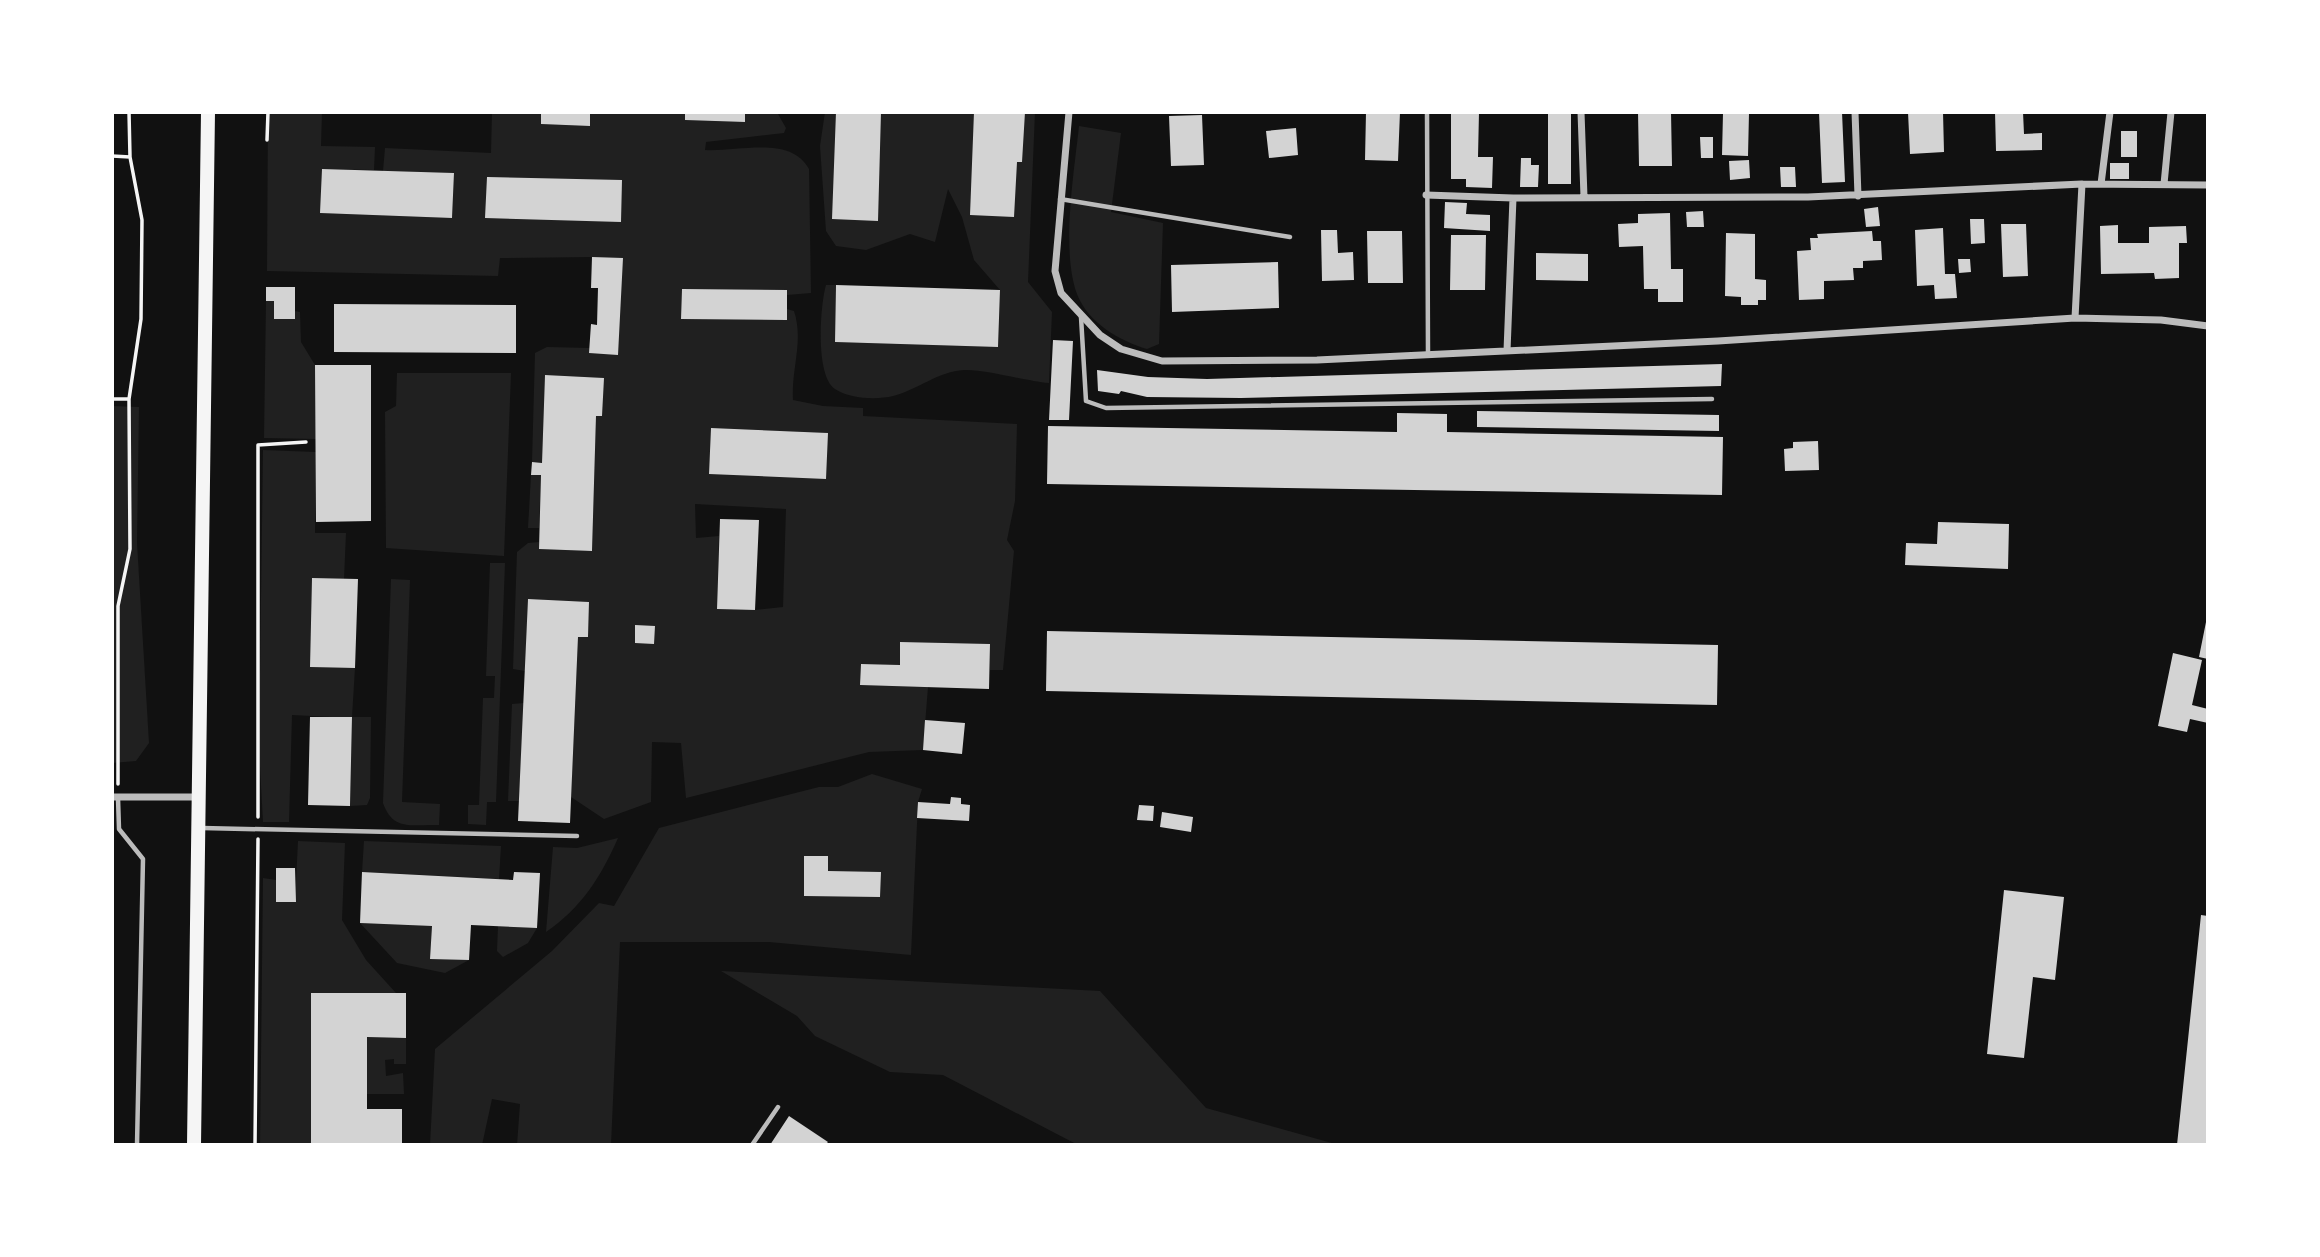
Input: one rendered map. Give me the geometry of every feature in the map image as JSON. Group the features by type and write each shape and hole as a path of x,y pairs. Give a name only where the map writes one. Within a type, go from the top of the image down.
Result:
{"main road":[{"path":"194,1145 208,112"}],"street":[{"path":"1069,112 1055,271 1061,293 1081,317 1121,349 1162,361 1428,355 1761,339 2074,318 2161,320 2208,326"},
{"path":"1581,112 1584,197"},
{"path":"1855,112 1857,196"},
{"path":"2101,184 2110,112"},
{"path":"2164,184 2171,112"},
{"path":"1426,195 1513,198 1857,196 2082,184 2208,185"},
{"path":"2074,318 2082,184"},
{"path":"1507,351 1513,198"},
{"path":"115,797 198,797"}],"lane":[{"path":"1427,112 1428,355"},
{"path":"1060,199 1290,237"},
{"path":"1081,317 1086,401 1106,408 1712,400"},
{"path":"115,797 119,829 144,859 136,1145"},
{"path":"197,828 577,836"},
{"path":"752,1145 778,1107"}],"path":[{"path":"115,797 118,606 130,549 129,399 141,319 142,220 130,157 130,112"},
{"path":"267,140 268,112"},
{"path":"112,156 130,157"},
{"path":"112,399 129,399"},
{"path":"255,1145 258,445 306,442"}],"shaded area":[{"path":"268,112 322,112 321,146 375,147 374,170 322,169 321,213 452,218 454,173 383,171 385,148 491,153 492,112 541,112 541,124 590,126 590,112 685,112 685,120 744,122 745,112 778,114 786,128 784,133 706,142 705,150 777,149 790,152 801,159 809,169 811,293 787,295 787,290 682,289 681,319 786,320 787,309 794,311 798,344 793,400 823,406 863,408 863,416 1017,424 1015,501 1007,540 1014,551 1003,670 990,670 990,644 900,642 900,665 861,664 860,685 928,687 923,750 869,752 686,798 681,743 652,742 651,802 604,819 571,797 578,637 588,637 589,602 528,599 525,671 513,669 517,552 528,543 539,542 539,549 592,551 596,416 602,416 603,378 545,375 542,463 532,462 535,353 547,347 590,348 590,353 618,354 592,257 500,258 498,276 267,271","holes":["711,428 827,433 826,478 709,473","695,504 786,509 783,607 755,610 717,609 719,536 696,538"]},
{"path":"825,112 1035,112 1028,282 1052,312 1049,383 964,370 937,377 893,396 872,398 841,392 829,382 824,370 821,340 826,285 836,285 835,342 998,347 1000,290 974,260 962,217 948,189 935,242 910,234 866,250 836,246 826,231 820,146"},
{"path":"1079,126 1121,133 1111,212 1163,223 1159,344 1147,349 1116,336 1097,322 1077,294 1072,276 1069,234"},
{"path":"266,301 274,301 274,319 294,319 295,311 300,312 301,342 315,365 316,439 264,438"},
{"path":"397,373 511,373 504,556 386,548 385,412 396,406"},
{"path":"112,406 139,407 137,543 149,743 136,761 112,763"},
{"path":"263,450 316,452 315,533 346,533 344,579 312,578 310,667 355,668 352,717 371,717 370,798 367,805 350,806 352,718 292,715 289,822 263,822 259,748"},
{"path":"531,475 541,475 539,528 528,528"},
{"path":"490,563 505,563 496,802 487,802 486,825 468,824 468,805 479,805 483,698 494,698 495,676 486,676"},
{"path":"391,579 410,580 402,802 440,804 439,825 398,822 392,819 383,803"},
{"path":"524,703 519,801 508,801 512,704"},
{"path":"872,774 922,789 918,802 911,955 769,942 620,942 611,1145 517,1145 520,1104 492,1099 482,1145 430,1145 435,1049 552,951 599,903 614,906 659,828 819,787 838,787"},
{"path":"618,838 589,891 570,913 546,932 553,847 577,848"},
{"path":"298,841 345,843 342,920 366,960 396,993 311,993 311,1145 260,1145 263,878 276,880 276,902 295,902"},
{"path":"364,841 501,846 499,879 362,872"},
{"path":"360,923 432,926 430,958 469,960 445,973 397,963"},
{"path":"498,926 537,928 528,943 503,957 497,951"},
{"path":"721,971 1100,991 1206,1108 1339,1145 1078,1145 943,1075 890,1072 815,1036 797,1016"},
{"path":"367,1037 406,1038 406,1064 394,1064 394,1059 385,1060 386,1076 403,1073 404,1094 367,1094"}],"building":[{"path":"541,112 590,112 590,126 541,124"},
{"path":"685,112 745,112 745,122 685,120"},
{"path":"836,112 881,112 878,221 832,219"},
{"path":"974,112 1025,112 1022,162 1017,162 1014,217 970,215"},
{"path":"1366,112 1400,112 1398,161 1365,160"},
{"path":"1451,112 1479,112 1478,157 1493,157 1492,188 1466,187 1466,179 1451,179"},
{"path":"1548,112 1571,112 1571,184 1548,184"},
{"path":"1638,112 1671,112 1672,166 1639,166"},
{"path":"1819,112 1842,112 1845,182 1822,183"},
{"path":"1908,112 1943,112 1944,152 1910,154"},
{"path":"1995,112 2023,112 2024,134 2042,133 2042,150 1996,151"},
{"path":"1723,113 1749,113 1748,156 1722,155"},
{"path":"1202,115 1204,165 1171,166 1169,116"},
{"path":"1296,128 1298,155 1269,158 1266,131"},
{"path":"2121,131 2137,131 2137,157 2121,157"},
{"path":"1700,137 1713,137 1713,158 1701,158"},
{"path":"1521,158 1531,158 1531,165 1539,165 1538,187 1520,187"},
{"path":"1749,160 1750,178 1730,180 1729,161"},
{"path":"2110,163 2129,163 2129,179 2110,179"},
{"path":"1780,167 1795,167 1796,187 1781,187"},
{"path":"322,169 454,173 452,218 320,213"},
{"path":"487,177 622,180 621,222 485,218"},
{"path":"1445,202 1467,203 1466,214 1490,215 1490,231 1444,228"},
{"path":"1878,207 1880,226 1866,227 1864,209"},
{"path":"1703,211 1704,227 1687,227 1686,212"},
{"path":"1670,213 1671,269 1683,269 1683,302 1658,302 1658,289 1644,289 1643,246 1619,247 1618,224 1638,223 1638,214"},
{"path":"1970,219 1984,219 1985,243 1971,244"},
{"path":"2001,224 2026,224 2028,276 2003,277"},
{"path":"2118,225 2118,243 2149,243 2149,227 2186,226 2187,243 2179,243 2179,278 2155,279 2154,273 2101,274 2100,226"},
{"path":"1943,228 1945,274 1955,274 1957,298 1935,299 1934,285 1917,286 1915,230"},
{"path":"1321,230 1337,230 1338,253 1353,252 1354,280 1322,281"},
{"path":"1367,231 1402,231 1403,283 1368,283"},
{"path":"1872,231 1873,241 1881,241 1882,260 1863,261 1863,268 1853,268 1854,280 1824,281 1824,299 1799,300 1797,251 1811,250 1810,238 1818,238 1817,234"},
{"path":"1726,233 1755,234 1755,279 1766,280 1766,300 1758,300 1758,305 1741,305 1741,297 1725,296"},
{"path":"1451,235 1486,235 1485,290 1450,290"},
{"path":"1536,253 1588,254 1588,281 1536,280"},
{"path":"592,257 623,258 618,355 589,353 591,324 597,325 598,288 591,288"},
{"path":"1958,259 1970,259 1971,272 1959,273"},
{"path":"1278,262 1279,308 1172,312 1171,265"},
{"path":"836,285 1000,290 998,347 835,342"},
{"path":"266,287 295,287 295,319 274,319 274,301 266,301"},
{"path":"682,289 787,290 787,320 681,319"},
{"path":"334,304 516,305 516,353 334,352"},
{"path":"1053,340 1073,341 1069,420 1049,420"},
{"path":"1722,364 1721,386 1241,398 1147,397 1121,391 1119,394 1098,391 1097,370 1148,377 1207,379"},
{"path":"315,365 371,365 371,521 316,522"},
{"path":"545,375 604,378 602,416 596,416 592,551 539,549 541,475 531,475 532,462 542,463"},
{"path":"1477,411 1719,415 1719,431 1477,427"},
{"path":"1397,413 1447,414 1447,432 1723,437 1722,495 1047,484 1048,426 1397,432"},
{"path":"711,428 828,433 826,479 709,474"},
{"path":"1818,441 1819,470 1785,471 1784,449 1793,448 1793,442"},
{"path":"720,519 759,520 755,610 717,609"},
{"path":"1938,522 2009,524 2008,569 1905,565 1906,543 1937,544"},
{"path":"312,578 358,579 355,668 310,667"},
{"path":"528,599 589,602 588,637 578,637 570,823 518,821"},
{"path":"2208,618 2208,659 2199,657"},
{"path":"635,625 655,626 654,644 635,643"},
{"path":"1047,631 1718,645 1717,705 1046,691"},
{"path":"900,642 990,644 989,689 860,685 861,664 900,665"},
{"path":"2173,653 2202,660 2192,705 2208,709 2208,723 2190,719 2187,732 2158,726"},
{"path":"310,717 352,717 350,806 308,805"},
{"path":"925,720 965,723 962,754 923,750"},
{"path":"951,797 961,798 961,804 970,805 969,821 917,818 918,802 950,804"},
{"path":"1139,805 1154,806 1153,821 1137,820"},
{"path":"1162,812 1193,817 1191,832 1160,827"},
{"path":"804,856 828,856 828,871 881,872 880,897 804,896"},
{"path":"276,868 295,868 296,902 276,902"},
{"path":"362,872 513,880 514,872 540,873 537,928 471,925 469,960 430,959 432,926 360,923"},
{"path":"2004,890 2064,897 2055,980 2033,977 2024,1058 1987,1054"},
{"path":"2201,915 2208,916 2208,1145 2177,1145"},
{"path":"311,993 406,993 406,1038 367,1037 367,1109 402,1109 402,1145 311,1145"},
{"path":"789,1116 828,1142 825,1145 770,1145"}]}
